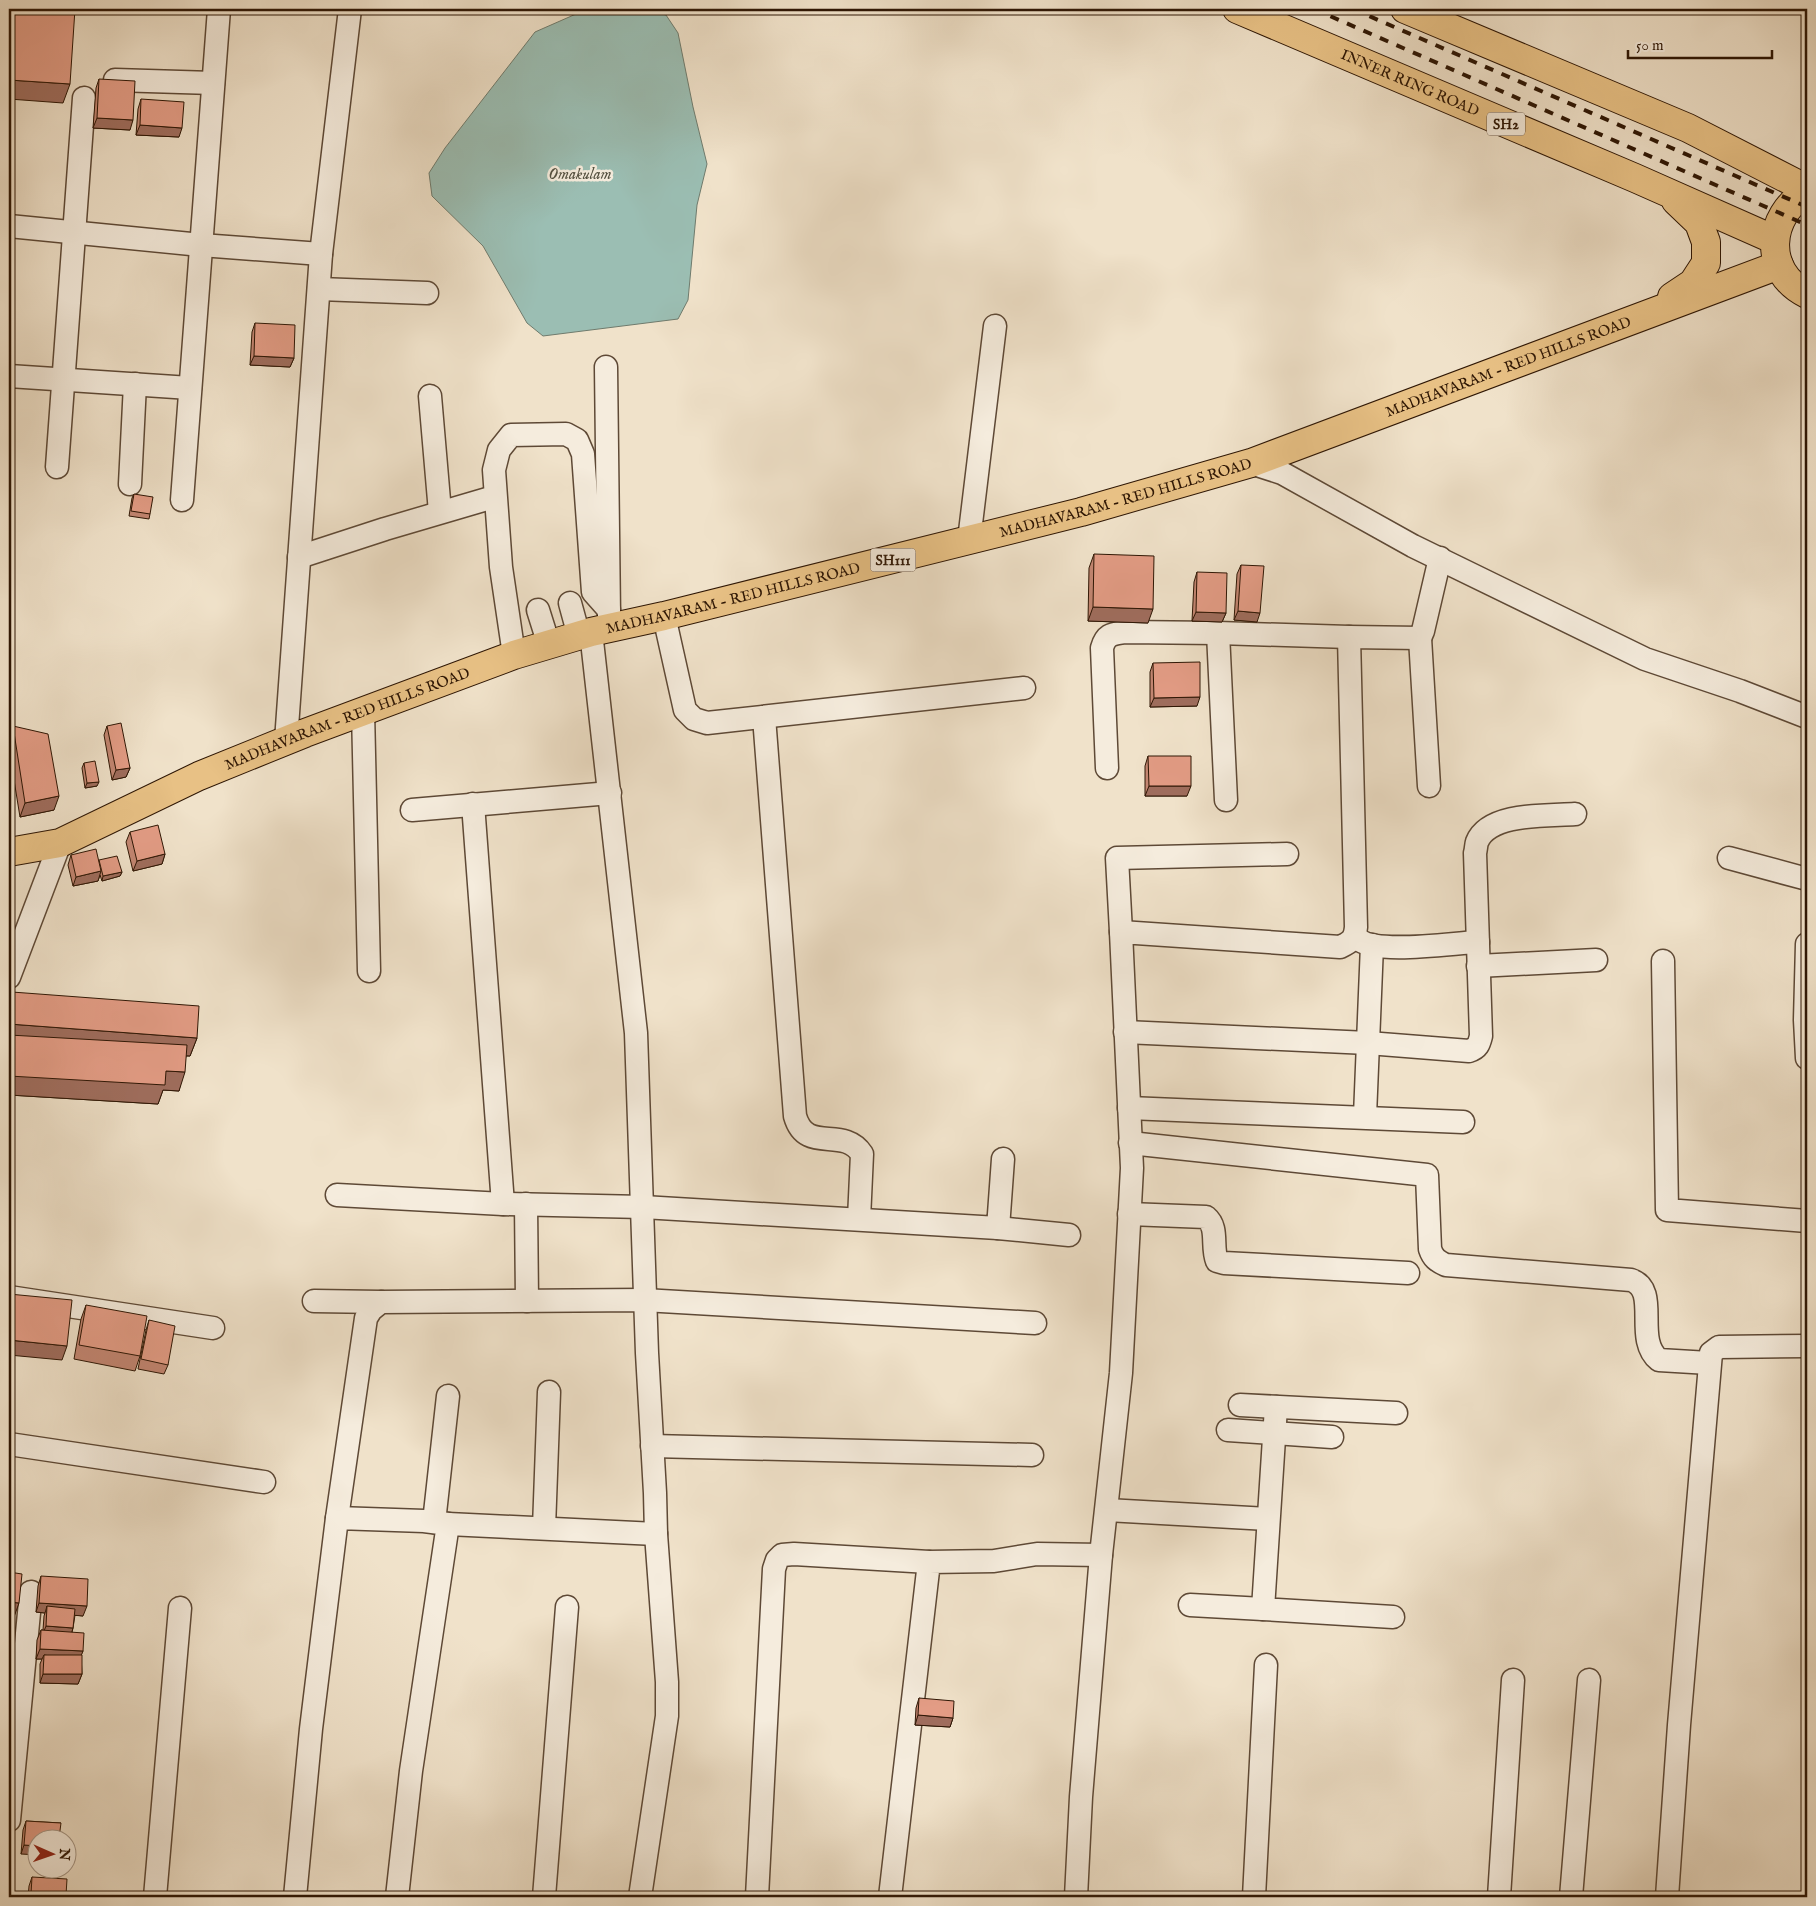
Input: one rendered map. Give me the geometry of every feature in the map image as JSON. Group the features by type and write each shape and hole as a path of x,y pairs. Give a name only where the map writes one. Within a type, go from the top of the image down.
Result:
{"main road":[{"name":"INNER RING ROAD","path":"1237,9 1665,191 1777,253 1786,276 1794,285 1807,294"},
{"path":"1405,9 1688,128 1807,191 1794,201 1782,216 1777,227 1777,253"},
{"path":"1648,313 1693,282 1706,263 1706,242 1700,224 1665,191"},
{"name":"MADHAVARAM - RED HILLS ROAD","path":"9,852 60,843 199,776 364,711 597,626 664,616 969,540 1081,512 1251,463 1648,313 1777,253"}],"street":[{"path":"182,500 219,9"},
{"path":"286,741 322,254 350,9"},
{"path":"115,80 213,83"},
{"path":"57,467 84,98"},
{"path":"9,226 201,245 322,254"},
{"path":"319,290 427,293"},
{"path":"969,540 995,326"},
{"path":"597,626 606,367"},
{"path":"9,376 190,388"},
{"path":"130,484 135,384"},
{"path":"430,396 440,512"},
{"path":"514,656 501,567 494,470 499,450 511,435 566,434 577,440 583,454 610,793 634,1015 643,1207 644,1300 656,1534 667,1682 666,1716 640,1897"},
{"path":"1251,463 1282,473 1413,546 1645,659 1740,691 1807,717"},
{"path":"299,557 487,499"},
{"path":"1429,786 1420,638 1440,558"},
{"path":"570,603 597,626"},
{"path":"538,610 549,644"},
{"path":"664,616 685,710 694,719 707,723 1024,688"},
{"path":"1107,768 1102,648 1105,639 1112,634 1125,632 1218,633 1420,638"},
{"path":"1218,633 1226,800"},
{"path":"1349,637 1368,1043 1366,1116"},
{"path":"364,711 369,971"},
{"path":"764,717 794,1116 797,1125 808,1136 846,1141 854,1144 862,1154 859,1219"},
{"path":"412,810 610,793"},
{"path":"473,804 503,1204"},
{"path":"1125,1032 1475,1049 1480,1044 1481,1036 1475,854 1478,840 1498,822 1515,818 1575,814"},
{"path":"9,977 60,843"},
{"path":"1076,1897 1081,1796 1120,1372 1132,1168 1116,858 1287,854"},
{"path":"1729,858 1807,879"},
{"path":"1121,932 1340,947 1363,941 1383,948 1478,942"},
{"path":"1807,944 1805,1020 1807,1058"},
{"path":"1478,966 1596,960"},
{"path":"1663,961 1667,1210 1807,1221"},
{"path":"1129,1108 1366,1116 1463,1122"},
{"path":"1130,1143 1427,1175 1430,1249 1432,1256 1438,1261 1446,1265 1638,1282 1646,1294 1647,1338 1653,1355 1660,1360 1709,1362"},
{"path":"998,1228 1002,1159"},
{"path":"337,1195 503,1204 643,1207 998,1228 1069,1235"},
{"path":"526,1204 527,1301"},
{"path":"1129,1214 1206,1217 1214,1227 1214,1254 1217,1261 1224,1263 1408,1273"},
{"path":"9,1297 213,1328"},
{"path":"314,1301 644,1300 1035,1323"},
{"path":"295,1897 311,1729 337,1518 366,1318 371,1310 381,1302"},
{"path":"1667,1897 1678,1725 1711,1353 1718,1347 1807,1346"},
{"path":"544,1528 549,1392"},
{"path":"397,1897 441,1523 448,1396"},
{"path":"1240,1404 1396,1413"},
{"path":"1263,1609 1276,1407"},
{"path":"1228,1430 1332,1437"},
{"path":"9,1444 264,1482"},
{"path":"652,1446 1032,1455"},
{"path":"1107,1510 1268,1519"},
{"path":"337,1518 656,1534"},
{"path":"757,1897 774,1569 777,1560 782,1555 794,1554 929,1562 994,1561 1037,1554 1102,1555"},
{"path":"890,1897 929,1562"},
{"path":"9,1820 31,1592"},
{"path":"1190,1605 1393,1617"},
{"path":"544,1897 566,1607"},
{"path":"155,1897 180,1608"},
{"path":"1254,1897 1266,1665"},
{"path":"1499,1897 1513,1680"},
{"path":"1571,1897 1589,1680"}],"water":[{"name":"Omakulam","path":"622,9 644,9 666,15 678,33 707,164 697,205 688,300 678,319 543,336 527,323 483,246 432,196 429,173 445,148 535,32 576,14"}],"building":[{"path":"9,9 75,9 70,84 9,80"},
{"path":"99,79 135,81 133,120 97,118"},
{"path":"141,99 184,102 182,128 140,125"},
{"path":"255,323 295,325 294,358 254,356"},
{"path":"134,494 153,497 150,514 131,511"},
{"path":"1094,554 1154,556 1153,609 1093,607"},
{"path":"1241,565 1264,566 1260,613 1238,611"},
{"path":"1197,572 1227,573 1226,613 1196,612"},
{"path":"1200,662 1200,697 1154,698 1153,663"},
{"path":"121,723 130,768 116,770 107,726"},
{"path":"13,726 48,734 59,796 25,803"},
{"path":"1148,756 1191,756 1191,786 1149,786"},
{"path":"95,761 99,782 87,783 84,763"},
{"path":"158,825 165,854 137,861 130,832"},
{"path":"96,849 101,871 76,877 71,855"},
{"path":"117,856 122,872 103,876 99,860"},
{"path":"12,992 199,1006 197,1038 9,1024"},
{"path":"9,1035 187,1045 185,1072 166,1071 165,1085 9,1076"},
{"path":"9,1294 72,1300 67,1346 9,1340"},
{"path":"86,1305 147,1316 140,1356 79,1345"},
{"path":"149,1320 175,1326 168,1365 141,1359"},
{"path":"9,1572 22,1574 19,1603 9,1602"},
{"path":"41,1576 88,1579 87,1606 39,1603"},
{"path":"47,1606 75,1609 73,1628 46,1626"},
{"path":"41,1630 84,1633 83,1651 40,1649"},
{"path":"44,1655 82,1655 82,1674 43,1674"},
{"path":"919,1698 954,1701 953,1718 918,1715"},
{"path":"26,1821 61,1823 60,1828 28,1828 28,1845 24,1845"},
{"path":"32,1878 67,1879 66,1895 31,1894"}],"railway":[{"path":"1314,9 1807,225"},
{"path":"1353,9 1807,207"}]}
